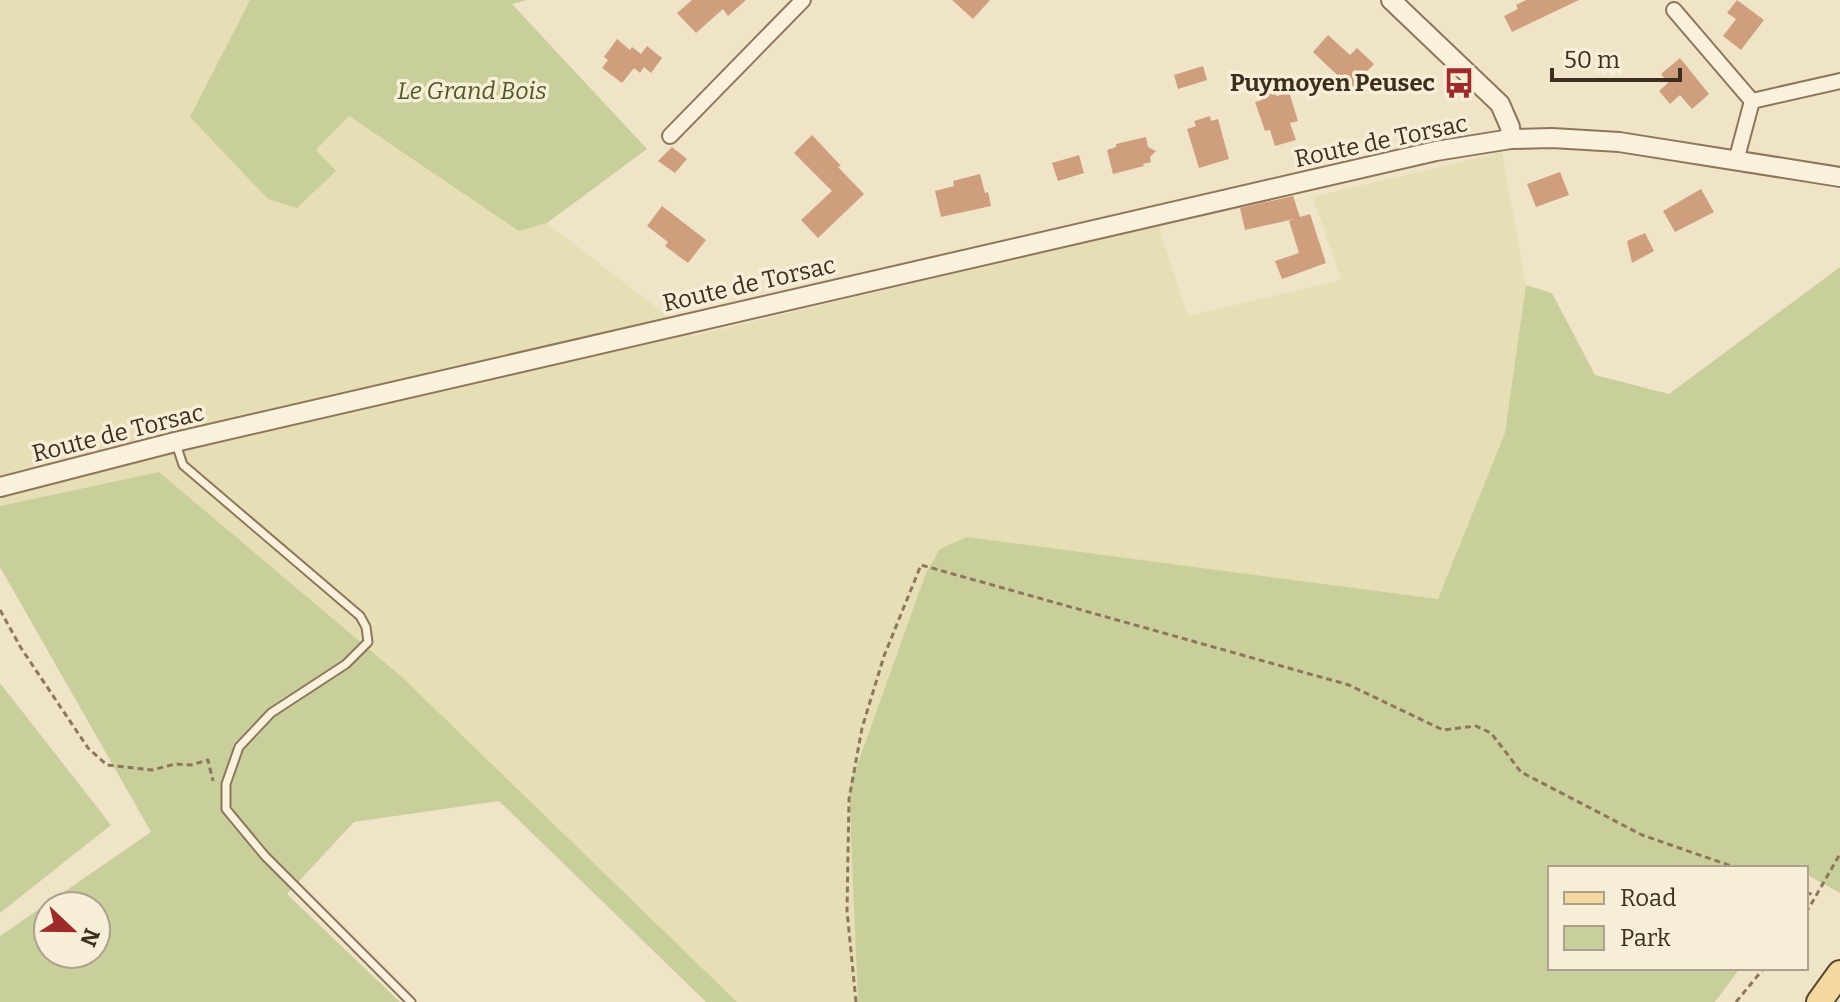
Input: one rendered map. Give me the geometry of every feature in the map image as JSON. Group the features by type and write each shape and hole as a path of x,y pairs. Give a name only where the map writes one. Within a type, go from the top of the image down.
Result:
{"main road":[{"path":"1819,1002 1840,973"}],"street":[{"path":"670,136 803,0"},
{"path":"1391,0 1500,104 1510,127 1511,139"},
{"path":"1674,10 1752,101"},
{"path":"1752,101 1840,81"},
{"path":"1736,161 1752,101"},
{"name":"Route de Torsac","path":"0,487 175,442 1436,151 1511,139 1619,142 1840,177"}],"lane":[{"path":"175,442 183,465 360,616 366,627 368,642 346,664 271,713 239,747 226,784 226,809 265,856 411,1002"}],"path":[{"path":"856,1002 847,911 849,799 862,728 884,656 921,565 1349,685 1443,730 1476,726 1491,733 1521,772 1642,835 1731,866"},
{"path":"0,610 21,648 88,748 107,765 152,770 208,760 216,790 226,809"},
{"path":"1808,909 1840,854"},
{"path":"1808,893 1815,896"},
{"path":"1736,1002 1762,970"}],"shaded area":[{"path":"0,0 250,0 190,117 335,171 315,150 349,116 519,230 547,223 693,336 1158,225 1188,316 1341,280 1313,197 1502,152 1526,285 1506,433 1438,599 968,538 940,549 849,788 858,1002 737,1002 402,677 159,472 0,506"}],"green space":[{"name":"Le Grand Bois","path":"250,0 527,0 512,4 647,149 547,223 519,231 349,116 316,150 336,171 297,208 268,199 190,117"},
{"path":"1840,267 1840,893 1808,875 1808,866 1548,866 1548,970 1739,970 1715,1002 858,1002 849,788 926,573 940,549 967,537 1438,599 1505,433 1526,285 1552,293 1595,375 1669,394"},
{"path":"159,472 402,677 737,1002 706,1002 499,801 354,822 287,894 400,1002 0,1002 0,936 32,914 32,970 112,970 112,890 67,890 151,832 0,567 0,506"},
{"path":"0,683 111,825 0,913"}],"building":[{"path":"692,0 746,0 728,16 723,9 696,33 677,13"},
{"path":"952,0 990,0 973,19"},
{"path":"1526,0 1579,0 1512,32 1504,16 1518,9 1516,5"},
{"path":"1737,0 1764,20 1741,50 1723,36 1736,19 1727,13"},
{"path":"1328,35 1350,55 1357,48 1374,64 1351,88 1313,52"},
{"path":"617,39 630,50 632,47 641,54 647,46 662,58 651,73 644,67 640,73 634,68 622,83 602,68 608,60 604,57"},
{"path":"1680,58 1709,94 1692,109 1680,95 1670,104 1659,91 1668,83 1661,74"},
{"path":"1203,66 1207,80 1178,89 1174,75"},
{"path":"1271,90 1277,96 1289,92 1298,121 1290,123 1296,140 1275,146 1270,130 1265,131 1255,102 1262,100 1259,94"},
{"path":"1210,116 1211,121 1218,119 1229,159 1199,168 1187,129 1196,126 1194,121"},
{"path":"812,135 864,194 818,238 801,220 832,191 794,153"},
{"path":"1146,137 1148,147 1156,151 1150,157 1151,162 1113,174 1107,150 1116,147 1116,144"},
{"path":"672,147 687,159 675,173 658,161"},
{"path":"1079,155 1084,173 1058,181 1052,163"},
{"path":"1560,172 1569,195 1536,207 1527,184"},
{"path":"980,174 991,206 941,217 935,191 954,186 953,181"},
{"path":"1701,189 1714,212 1675,232 1663,211"},
{"path":"1293,196 1300,217 1310,214 1326,263 1282,279 1275,261 1299,253 1289,221 1294,219 1245,230 1240,208"},
{"path":"662,206 706,240 688,263 665,246 668,242 647,226"},
{"path":"1645,233 1654,251 1632,263 1627,241"}],"place":[{"name":"Puymoyen Peusec","path":"1459,83"}]}
